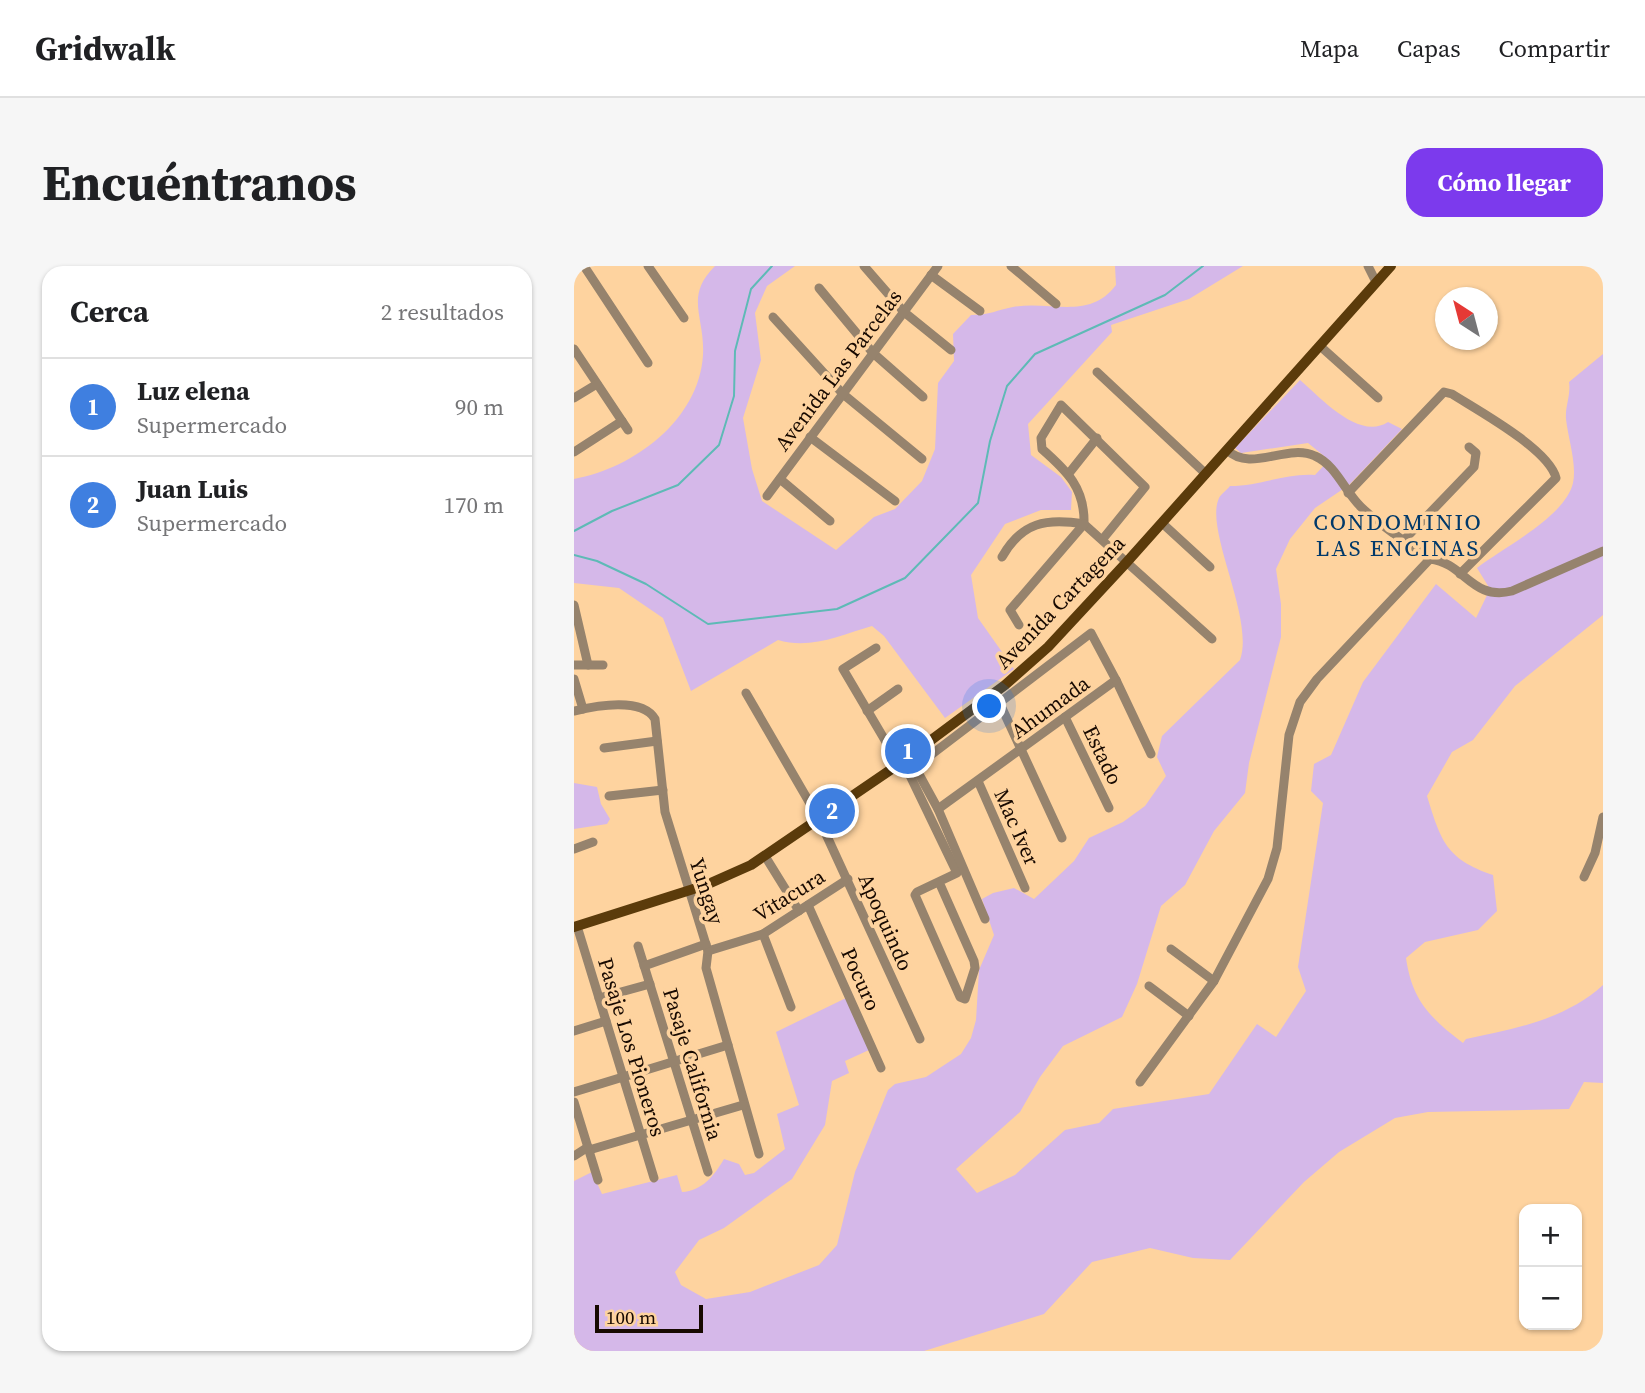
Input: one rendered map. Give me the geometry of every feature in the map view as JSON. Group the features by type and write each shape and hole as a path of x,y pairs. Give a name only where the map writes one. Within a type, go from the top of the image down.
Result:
{"main road":[{"name":"Avenida Cartagena","path":"575,926 719,881 765,856 995,693 1048,647 1126,563 1391,266"}],"street":[{"path":"574,269 579,266"},
{"path":"584,266 648,363"},
{"path":"648,266 684,318"},
{"path":"864,266 904,312 951,350"},
{"name":"Avenida Las Parcelas","path":"767,496 938,266"},
{"path":"1011,266 1056,304"},
{"path":"1368,266 1376,282"},
{"path":"931,275 980,311"},
{"path":"819,288 873,353 923,397"},
{"path":"774,317 843,394 922,459"},
{"path":"1320,346 1378,398"},
{"path":"574,349 625,425 574,454"},
{"path":"1097,372 1206,474"},
{"path":"574,398 597,384"},
{"path":"1348,493 1444,392 1452,394 1495,422 1544,460 1556,478 1460,574"},
{"path":"1019,625 1010,610 1084,524 1081,496 1070,472 1042,449 1041,438 1061,405 1145,487 1101,540"},
{"path":"810,438 895,501"},
{"path":"1070,472 1097,438"},
{"path":"1403,541 1474,467 1476,453 1469,447"},
{"path":"1227,450 1243,459 1293,452 1314,455 1330,467 1348,493 1403,541 1430,559 1447,563 1480,589 1506,592 1603,551"},
{"path":"780,479 830,521"},
{"path":"1002,557 1016,537 1034,525 1057,520 1084,524 1212,639"},
{"path":"1162,523 1210,567"},
{"path":"1140,1082 1214,981 1252,914 1273,864 1289,735 1300,702 1317,679 1430,559"},
{"path":"574,605 588,665"},
{"path":"985,919 938,810 915,767 1000,705 1091,633 1116,680"},
{"path":"876,648 843,669 901,762 957,873 917,892 916,898 960,997 965,999 975,968 974,961 939,882"},
{"path":"574,665 603,665"},
{"path":"574,679 578,710"},
{"name":"Ahumada","path":"938,810 1116,680 1151,754"},
{"path":"867,710 898,689"},
{"name":"Apoquindo","path":"746,693 819,819 920,1039"},
{"path":"995,693 1062,838"},
{"name":"Yungay","path":"578,710 643,707 655,719 665,813 707,947 706,968 758,1154"},
{"name":"Estado","path":"1065,717 1109,808"},
{"path":"604,748 657,741"},
{"name":"Mac Iver","path":"978,781 1025,888"},
{"path":"609,796 663,790"},
{"path":"1584,877 1599,856 1603,817"},
{"path":"574,849 593,842"},
{"path":"765,856 799,911"},
{"name":"Vitacura","path":"707,947 763,934 848,878"},
{"name":"Pocuro","path":"808,905 881,1068"},
{"name":"Pasaje Los Pioneros","path":"575,926 654,1178"},
{"path":"763,934 791,1007"},
{"name":"Pasaje California","path":"638,946 708,1172"},
{"name":"Pasaje California","path":"644,966 707,947"},
{"path":"1171,949 1214,981"},
{"path":"599,999 650,984"},
{"path":"1149,986 1189,1016"},
{"path":"574,1031 606,1021"},
{"path":"574,1092 727,1045"},
{"path":"574,1102 598,1180"},
{"path":"574,1156 588,1149 743,1105"}],"shaded area":[{"path":"715,266 795,266 767,286 755,313 761,360 743,418 752,469 762,501 836,550 874,517 895,509 922,481 935,449 938,383 954,361 953,334 971,315 1013,307 1068,307 1094,303 1116,285 1115,266 1243,266 1189,299 1111,325 1112,332 1028,424 1031,455 1061,477 1072,492 1071,510 1041,510 1005,524 971,575 978,618 1014,669 945,718 884,636 872,626 814,642 790,643 778,640 691,691 663,618 619,588 574,583 574,479 619,464 640,452 660,437 690,400 699,379 703,355 698,298 700,288"},
{"path":"1603,354 1603,615 1515,686 1473,740 1452,752 1427,796 1442,837 1455,855 1477,869 1493,875 1497,911 1478,930 1425,942 1406,958 1413,985 1424,1007 1463,1043 1466,1039 1539,1021 1556,1014 1589,997 1603,985 1603,1083 1584,1082 1569,1109 1428,1112 1395,1118 1339,1152 1304,1182 1230,1260 1193,1258 1150,1248 1092,1262 1044,1314 924,1351 574,1351 574,1181 592,1172 602,1194 677,1175 682,1192 696,1189 707,1182 724,1159 739,1164 745,1175 754,1173 785,1149 777,1114 799,1105 776,1032 846,998 869,1050 845,1061 849,1073 832,1081 825,1125 792,1179 724,1228 699,1240 675,1272 681,1285 706,1299 750,1292 819,1265 837,1245 855,1172 888,1090 895,1084 926,1077 961,1054 971,1038 976,1020 979,970 994,935 982,899 1014,888 1034,899 1074,861 1089,838 1123,822 1145,806 1166,776 1157,757 1162,736 1240,660 1243,642 1241,621 1218,531 1216,512 1219,498 1230,486 1315,475 1329,460 1308,443 1241,453 1235,448 1300,380 1329,406 1353,422 1377,426 1388,422 1402,429 1349,485 1315,508 1290,539 1276,569 1281,604 1281,637 1249,763 1245,793 1214,831 1185,885 1161,906 1137,984 1122,1017 1063,1046 1040,1077 1020,1112 956,1169 977,1193 1015,1175 1065,1130 1099,1123 1113,1109 1209,1094 1257,1024 1276,1037 1306,991 1298,967 1323,803 1311,791 1314,764 1331,755 1363,682 1436,584 1476,618 1490,589 1477,568 1546,519 1568,496 1574,476 1566,419 1569,382"},
{"path":"574,783 597,787 601,804 610,819 607,824 574,829"}],"waterway":[{"path":"574,531 612,511 678,485 719,445 734,396 735,351 751,289 772,266"},
{"path":"574,555 597,561 646,584 708,624 837,609 905,578 978,503 990,441 1007,386 1035,354 1165,295 1203,266"}],"place":[{"name":"Luz elena","path":"908,751"},
{"name":"Juan Luis","path":"832,811"}],"district":[{"name":"CONDOMINIO LAS ENCINAS","path":"1398,535"}]}
